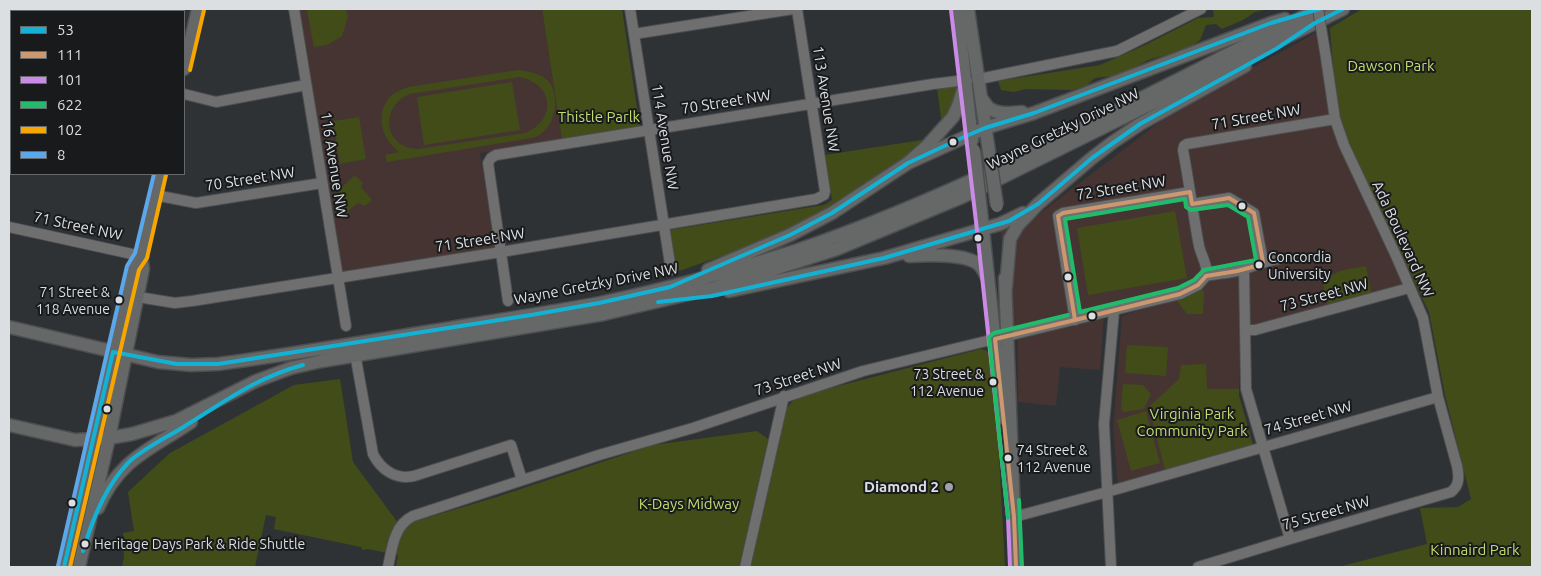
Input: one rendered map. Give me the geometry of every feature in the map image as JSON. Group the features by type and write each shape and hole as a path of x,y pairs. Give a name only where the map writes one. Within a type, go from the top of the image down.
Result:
{"main road":[{"path":"185,65 198,9"},
{"path":"957,9 970,80 990,109 997,112 1013,113 1042,109"},
{"path":"968,9 972,134 1014,517"},
{"name":"Wayne Gretzky Drive NW","path":"9,327 127,355 177,364 205,365 354,349 574,320 669,293 875,222 948,192 1014,161 1316,13 1343,9"},
{"path":"908,163 986,128 1034,113 1271,23 1316,13"},
{"path":"1006,287 1010,239 1018,224 1038,204 1092,158 1140,124 1276,49 1316,13"},
{"path":"669,293 832,213 908,163 927,146 953,117 970,80"},
{"path":"982,98 1000,224 1006,287 1016,567"},
{"path":"79,567 127,355 143,269 141,256 160,175"},
{"path":"669,293 712,296 884,258 1000,224 1016,218 1038,204"},
{"path":"884,258 924,255 967,259 980,265 988,278"},
{"path":"64,567 133,267 141,256"},
{"name":"Wayne Gretzky Drive NW","path":"9,426 66,438 92,440 132,434 176,421 256,381 354,349"},
{"path":"85,542 99,506 117,475 129,462 228,396"}],"street":[{"name":"116 Avenue NW","path":"294,9 346,326"},
{"name":"114 Avenue NW","path":"630,9 663,226 672,270"},
{"path":"634,34 795,9"},
{"name":"113 Avenue NW","path":"795,9 812,104 824,194"},
{"name":"70 Street NW","path":"501,252 488,163 496,155 933,84 970,80 1116,51 1201,9"},
{"name":"Ada Boulevard NW","path":"1316,13 1326,58 1335,119 1344,146 1423,318 1438,397 1459,475 1458,482"},
{"path":"185,94 216,102 306,85"},
{"name":"71 Street NW","path":"1190,192 1183,150 1184,146 1235,135 1335,119"},
{"name":"70 Street NW","path":"154,195 196,203 322,183"},
{"path":"1190,192 1201,256 1207,272 1206,276 1244,269 1260,265 1263,262 1279,259"},
{"name":"72 Street NW","path":"1075,320 1058,216 1063,213 1190,192"},
{"name":"71 Street NW","path":"138,297 175,303 663,226 816,199 824,194"},
{"path":"1192,204 1229,198 1254,213 1263,262"},
{"name":"71 Street NW","path":"9,226 141,256"},
{"path":"501,252 508,300"},
{"path":"1244,269 1246,389 1290,538"},
{"name":"73 Street NW","path":"388,567 394,539 403,522 413,516 599,455 693,428 784,396 864,371 1180,294 1198,285 1206,276"},
{"name":"73 Street NW","path":"1246,330 1256,330 1409,288"},
{"path":"1111,567 1104,424 1114,311"},
{"path":"354,349 373,454 388,472 398,477 414,476 511,445 522,480"},
{"path":"745,567 784,396"},
{"name":"74 Street NW","path":"1014,517 1438,397"},
{"name":"75 Street NW","path":"1204,566 1290,538 1451,492 1456,488 1458,482"}],"shaded area":[{"path":"298,9 542,9 562,140 480,153 495,246 493,250 345,273 339,269"},
{"path":"1321,30 1335,119 1409,288 1239,335 1239,396 1253,445 1118,484 1113,429 1122,316 1200,289 1104,313 1100,370 1060,367 1056,406 1018,402 1018,334 1008,336 1000,224 1030,221 1174,111"}],"green space":[{"path":"346,9 348,17 342,36 327,45 314,47 307,10"},
{"name":"Thistle Parlk","path":"542,9 622,9 640,128 562,140"},
{"path":"1213,9 1269,9 1255,12 1243,20 1222,29 1216,24 1206,25 1200,40 1187,49 1148,60 1121,75 1095,78 1087,85 1072,90 1026,89 1014,92 1001,90 998,81 1100,65 1198,18 1214,17"},
{"name":"Dawson Park","path":"1362,9 1532,9 1532,567 1338,567 1427,544 1420,508 1458,507 1471,499 1445,395 1429,312 1342,126 1334,78 1330,28"},
{"path":"522,70 540,75 550,83 555,96 555,110 547,128 535,137 387,162 385,155 399,152 385,135 382,113 390,97 408,87","holes":["520,77 540,87 545,94 547,103 542,120 525,133 418,149 407,147 398,142 392,135 389,126 393,108 399,100 409,94"]},
{"path":"512,82 520,130 424,145 417,97"},
{"path":"955,85 957,91 956,103 948,120 916,152 826,211 800,225 746,248 676,272 669,230 824,205 832,200 825,155 928,139 942,125 937,88"},
{"path":"359,117 366,159 340,164 333,121"},
{"path":"354,176 363,183 361,187 372,200 365,206 358,203 349,210 348,215 344,218 337,205 341,197 338,191"},
{"path":"1175,211 1187,278 1088,295 1077,228"},
{"path":"1366,266 1372,297 1328,309 1322,277 1339,271"},
{"path":"1201,289 1204,292 1203,314 1187,314 1175,298"},
{"path":"1127,345 1168,347 1166,376 1125,373"},
{"path":"981,349 987,351 990,356 997,418 1005,567 750,567 783,413 796,397"},
{"name":"Virginia Park Community Park","path":"1206,364 1207,389 1239,389 1239,396 1253,445 1165,470 1149,407 1179,379 1181,365"},
{"name":"K-Days Midway","path":"340,379 353,462 404,531 413,522 500,496 653,445 757,431 768,439 739,567 396,567 398,555 368,549 363,550 361,547 274,529 276,517 266,515 255,567 122,567 124,557 123,533 134,531 128,492 170,453 294,385"},
{"path":"1123,384 1143,385 1151,394 1144,409 1124,412 1121,409"},
{"path":"1146,411 1160,463 1131,471 1117,420"}],"transit line":[{"name":"53","path":"64,567 113,352 177,364 218,364 531,315 599,303 670,287 790,235 832,213 908,163 966,136 1034,113 1271,23 1319,9"},
{"name":"53","path":"658,302 712,296 884,258 1009,221 1038,204 1092,158 1140,124 1276,49 1315,23 1343,9"},
{"name":"102","path":"190,70 204,10"},
{"name":"101","path":"951,10 1008,517 1010,567"},
{"name":"8","path":"58,566 127,266 135,253 154,175"},
{"name":"102","path":"70,567 139,270 147,258 166,175"},
{"name":"111","path":"1190,192 1192,204 1229,198 1254,213 1263,262 1260,265 1237,271 1206,276 1198,285 1180,294 1075,320 1058,216 1063,213 1190,192"},
{"name":"622","path":"1185,199 1186,207 1191,210 1228,205 1248,217 1256,260 1204,270 1194,280 1178,288 1080,312 1065,219 1185,199"},
{"name":"622","path":"1008,518 989,337 994,333 1068,315"},
{"name":"111","path":"1016,567 1014,517 995,339 1075,320"},
{"name":"53","path":"83,551 95,516 106,493 128,463 148,448 255,383 303,365"},
{"name":"622","path":"1019,500 1022,567"}],"place":[{"name":"Concordia University","path":"1259,265"},
{"name":"71 Street & 118 Avenue","path":"119,300"},
{"name":"73 Street & 112 Avenue","path":"993,382"},
{"name":"74 Street & 112 Avenue","path":"1008,458"},
{"name":"Diamond 2","path":"949,487"},
{"name":"Heritage Days Park & Ride Shuttle","path":"85,544"}],"park label":[{"name":"Kinnaird Park","path":"1475,550"}]}
